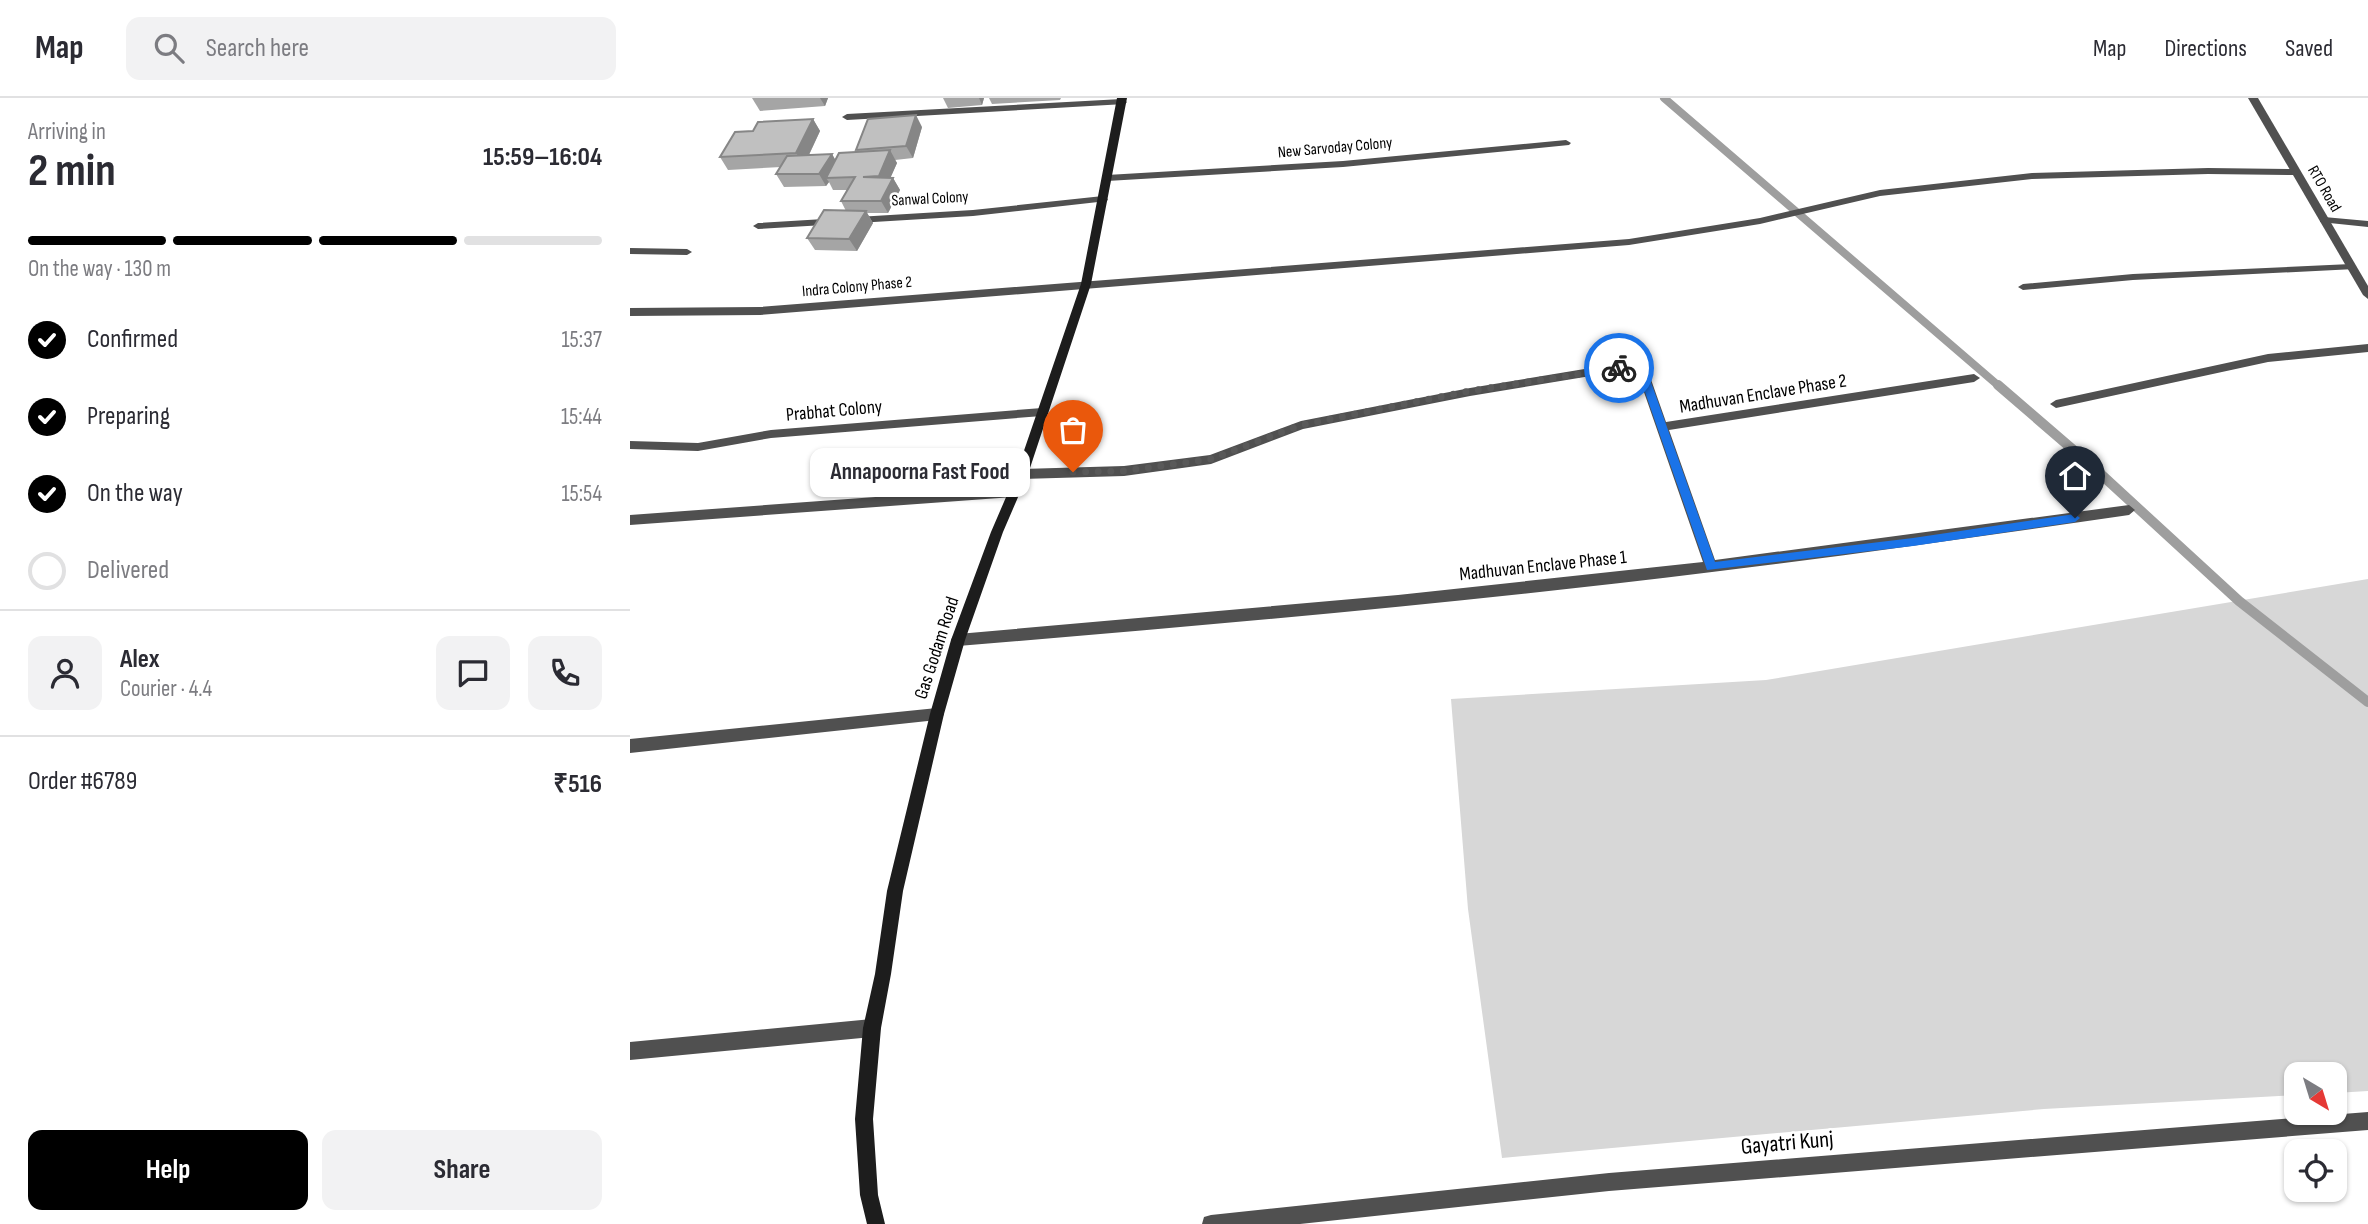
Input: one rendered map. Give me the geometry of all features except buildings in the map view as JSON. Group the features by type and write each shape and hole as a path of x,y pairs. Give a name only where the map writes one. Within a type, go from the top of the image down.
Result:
{"main road":[{"name":"Gas Godam Road","path":"876,1224 869,1195 863,1119 872,1028 895,891 937,714 958,640 1022,474 1086,284 1122,100"}],"street":[{"name":"RTO Road","path":"2253,98 2368,295"},
{"path":"847,117 1122,100"},
{"name":"New Sarvoday Colony","path":"1107,178 1343,164 1566,143"},
{"name":"Indra Colony Phase 2","path":"630,312 760,311 1629,242 1760,221 1880,193 2032,176 2207,171 2296,172"},
{"name":"Sanwal Colony","path":"758,226 973,213 1103,199"},
{"path":"2324,220 2368,224"},
{"path":"630,251 687,252"},
{"path":"2023,287 2211,272 2351,267"},
{"path":"2056,404 2268,358 2368,348"},
{"name":"Madhuvan Enclave Phase 2","path":"1022,474 1124,471 1211,459 1301,425 1470,391 1633,365 1643,371 1662,426 1975,378"},
{"name":"Prabhat Colony","path":"630,445 698,447 771,434 1042,412"},
{"path":"1662,426 1711,567"},
{"path":"630,520 1013,492"},
{"name":"Madhuvan Enclave Phase 1","path":"958,640 1190,622 1711,567 1913,542 2129,510"},
{"path":"630,746 937,714"},
{"path":"630,1051 872,1028"},
{"name":"Gayatri Kunj","path":"1211,1224 1609,1182 2368,1121"}],"shaded area":[{"path":"2368,579 2368,1091 2347,1092 2347,1062 2284,1062 2284,1096 2044,1109 1502,1158 1468,909 1451,699 1766,680"}],"waterway":[{"path":"1664,98 2000,387"},
{"path":"1998,385 2092,466 2239,601 2368,702"}],"way so far":[{"path":"1073,472 1124,471 1211,459 1301,425 1470,391 1619,368"}],"place":[{"name":"Annapoorna Fast Food","path":"1073,472"}],"route":[{"path":"1619,368 1633,365 1643,371 1711,567 1913,542 2075,518"}]}
